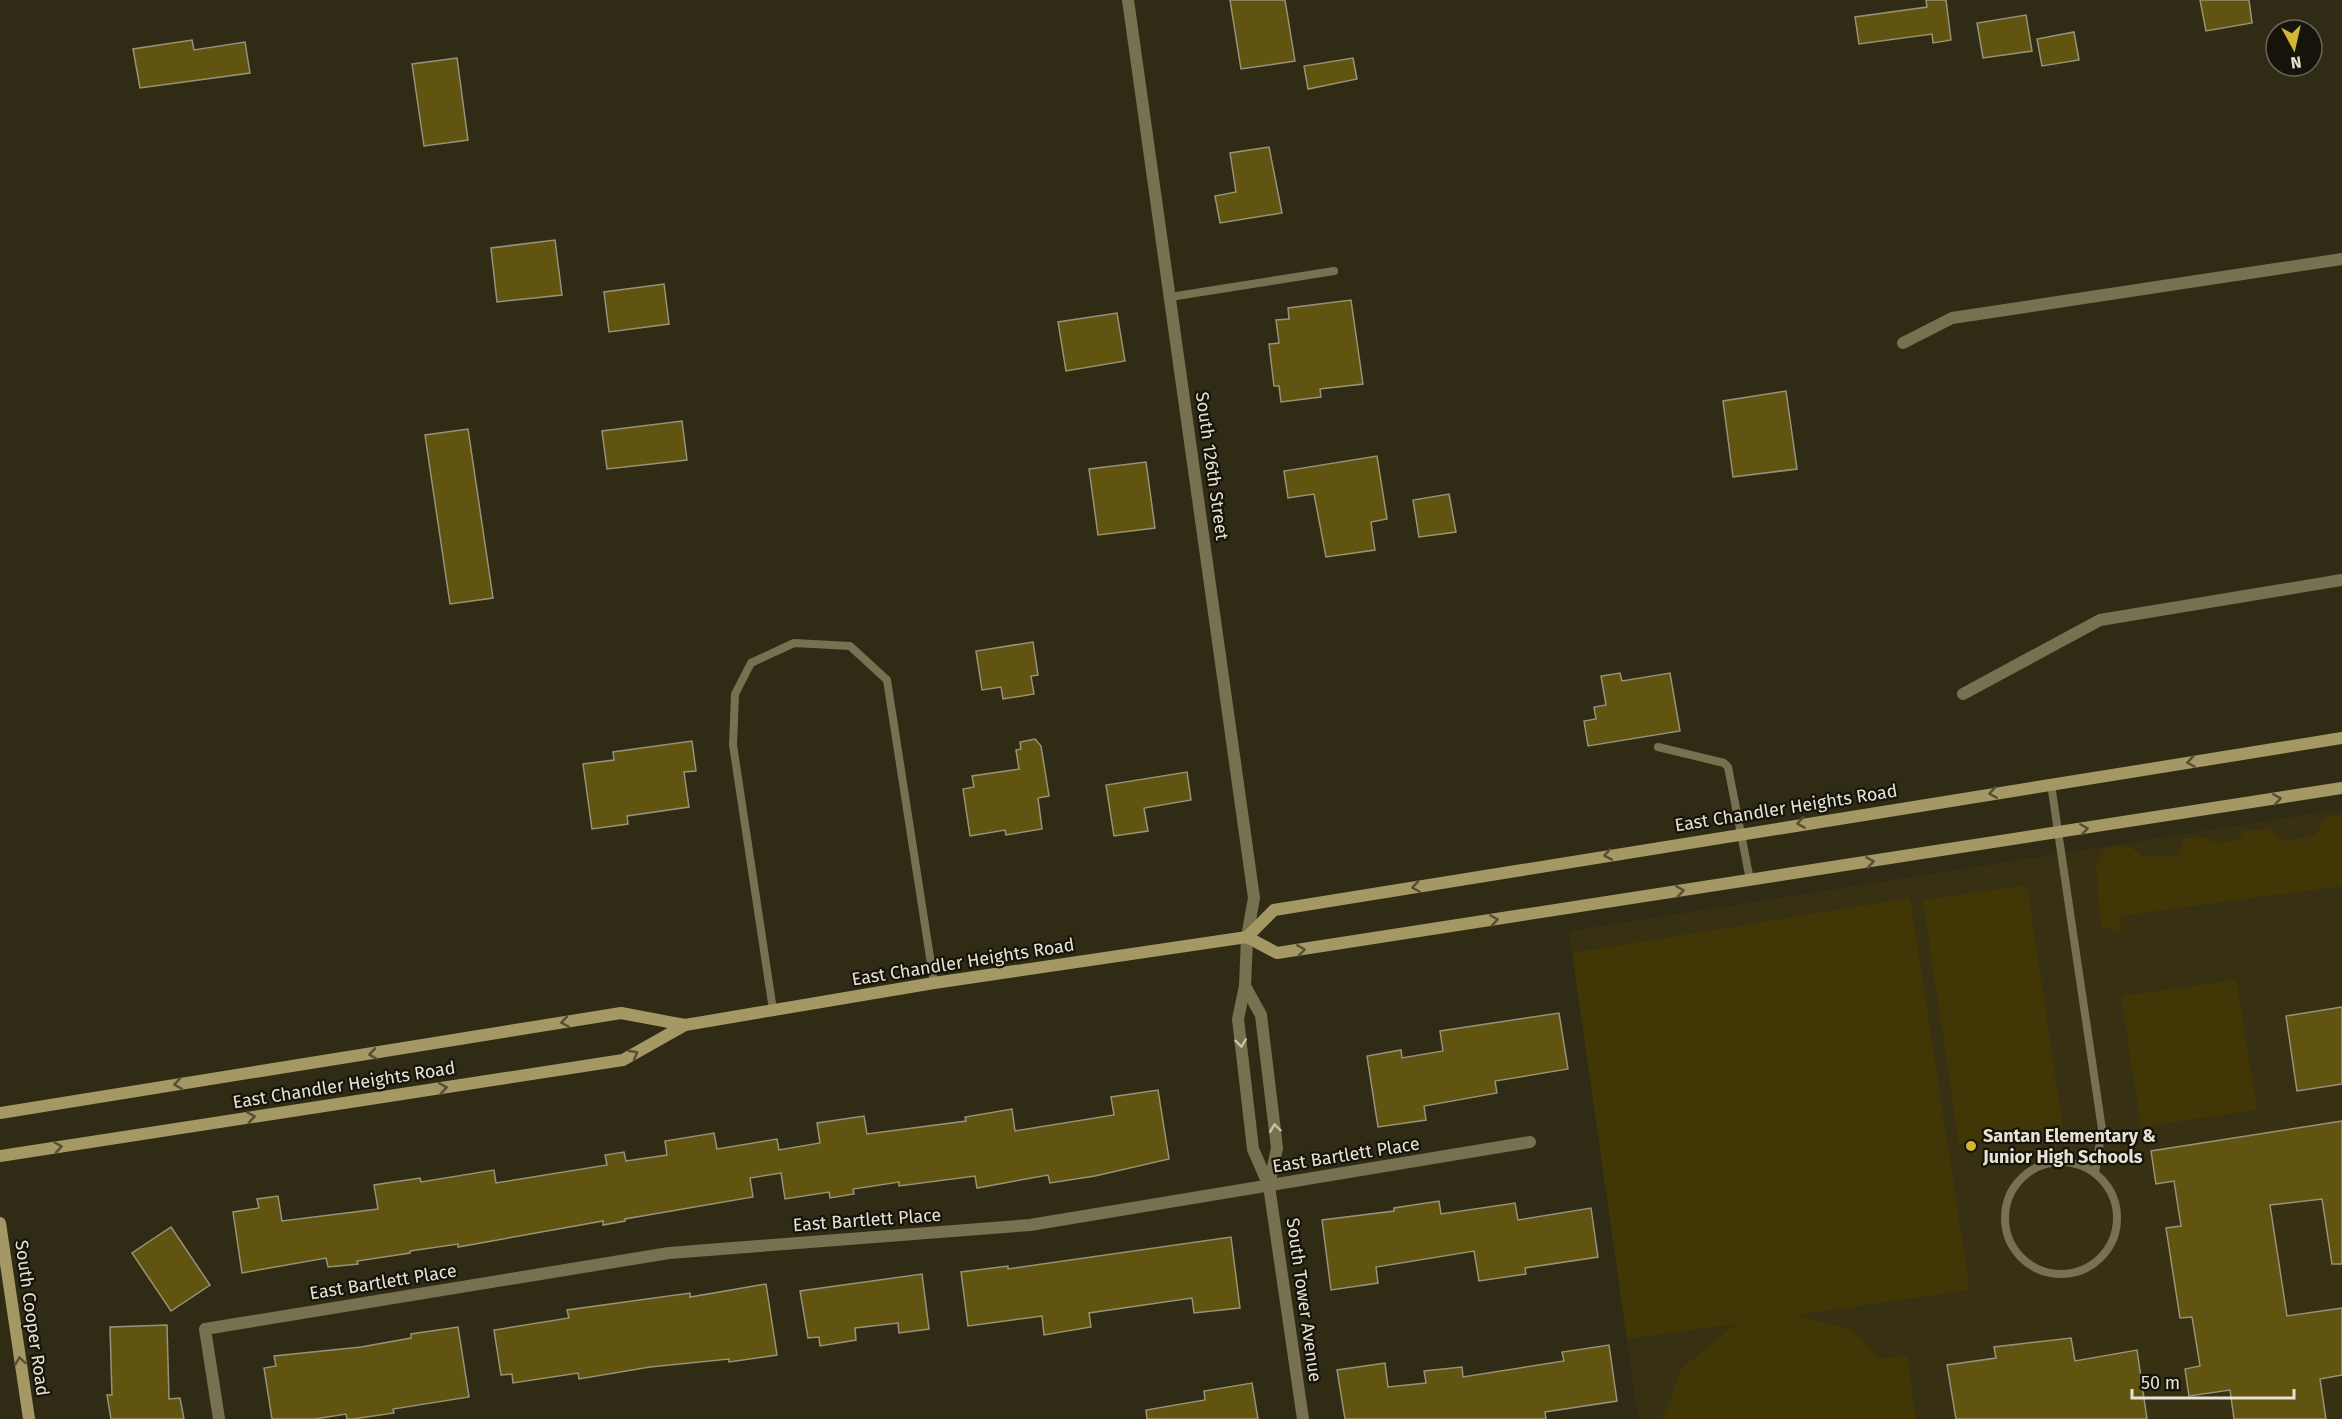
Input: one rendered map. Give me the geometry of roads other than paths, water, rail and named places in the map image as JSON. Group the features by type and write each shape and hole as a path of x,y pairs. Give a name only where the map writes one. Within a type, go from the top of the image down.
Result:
{"main road":[{"name":"East Chandler Heights Road","path":"0,1156 623,1060 685,1025 934,983 1247,937 1274,910 1742,832 2342,738"},
{"path":"1247,937 1277,953 2342,788"},
{"name":"East Chandler Heights Road","path":"0,1113 621,1013 685,1025"},
{"name":"South Cooper Road","path":"0,1223 29,1419"}],"street":[{"name":"South 126th Street","path":"1128,0 1254,898 1247,937"},
{"path":"1903,343 1952,318 2342,259"},
{"path":"1963,694 2100,620 2342,580"},
{"name":"South Tower Avenue","path":"1247,937 1245,986 1238,1019 1253,1149 1269,1186 1303,1419"},
{"name":"South Tower Avenue","path":"1245,986 1261,1016 1277,1148 1269,1186"},
{"name":"East Bartlett Place","path":"219,1419 205,1329 669,1253 1030,1225 1530,1142"}],"lane":[{"path":"1170,297 1334,271"},
{"path":"773,1010 733,745 735,694 751,663 794,643 850,646 887,680 934,983"},
{"path":"1658,747 1728,767 1750,880"},
{"path":"2051,784 2102,1129 2095,1173"},
{"path":"2061,1161 2079,1164 2095,1173 2108,1186 2116,1203 2117,1222 2113,1241 2102,1256 2087,1268 2069,1274 2050,1273 2032,1266 2018,1255 2008,1239 2004,1221 2006,1203 2014,1186 2034,1169 2061,1161"}],"place":[{"name":"Santan Elementary & Junior High Schools","path":"1971,1146"}]}
